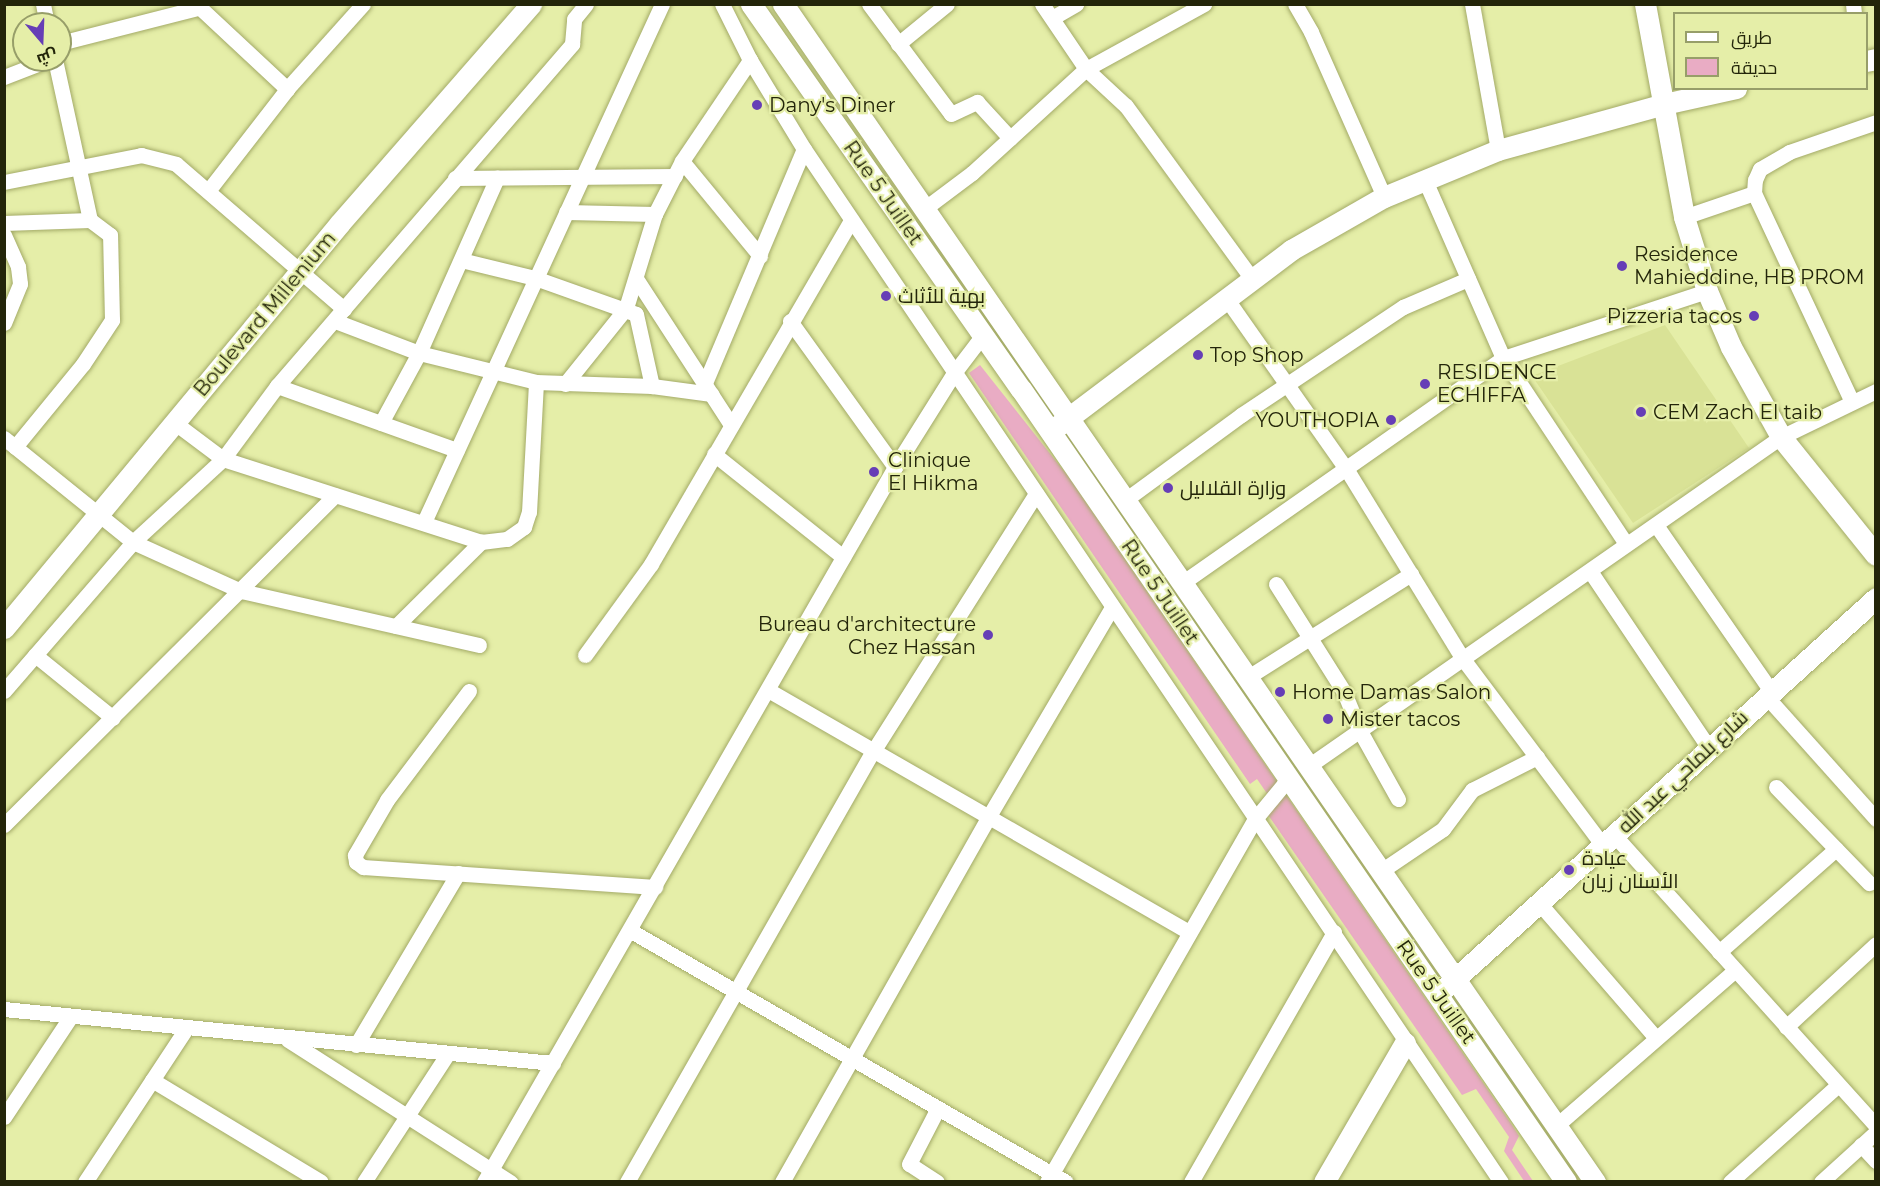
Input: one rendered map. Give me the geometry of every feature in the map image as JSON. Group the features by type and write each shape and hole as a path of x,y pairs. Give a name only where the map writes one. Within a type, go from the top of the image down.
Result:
{"main road":[{"name":"Boulevard Millenium","path":"5,626 300,272 531,4"},
{"name":"Rue 5 Juillet","path":"751,4 1052,433 1566,1182"},
{"name":"Rue 5 Juillet","path":"783,4 1595,1182"},
{"path":"1645,4 1684,218 1707,291 1731,347 1781,438 1875,555"},
{"path":"1052,433 1067,416 1291,250 1384,197 1424,178 1497,150 1664,104 1727,90"},
{"name":"شارع بلماحي عبد الله","path":"1438,995 1875,598"},
{"path":"1324,1182 1405,1043"}],"street":[{"path":"208,191 287,90 363,4"},
{"path":"4,691 133,542 222,459 276,386 335,321 455,178 573,44 574,20 586,4"},
{"path":"424,522 662,4"},
{"path":"722,4 750,60 804,149 1111,609 1334,932 1405,1043 1501,1182"},
{"path":"869,4 951,114 977,102 1010,138"},
{"path":"898,44 947,4"},
{"path":"1042,4 1086,69 1126,106 1252,279"},
{"path":"1052,18 1076,4"},
{"path":"924,209 1010,138 1086,69 1204,4"},
{"path":"1294,4 1311,32 1384,197"},
{"path":"1472,4 1497,150"},
{"path":"72,40 196,6 287,90"},
{"path":"565,384 626,308 637,280 655,214 682,161 750,60"},
{"path":"58,72 81,166 90,220"},
{"path":"1852,402 1755,193 1760,169 1770,163 1819,140 1875,122"},
{"path":"708,389 804,149"},
{"path":"4,182 141,155 176,164 344,309"},
{"path":"682,161 760,256"},
{"path":"455,178 675,176"},
{"path":"381,423 419,353 497,178"},
{"path":"1424,178 1503,358 1626,544"},
{"path":"1684,218 1755,193"},
{"path":"566,212 655,214"},
{"path":"4,223 90,220 110,235 111,320 83,364 10,443 133,542 241,591 479,645"},
{"path":"585,655 651,564 790,321 852,220"},
{"path":"4,235 18,267 20,284 4,323"},
{"path":"461,260 535,278 626,308 639,318 652,386"},
{"path":"1125,500 1286,386 1403,307 1468,279"},
{"path":"637,280 731,425"},
{"path":"1182,583 1347,470 1503,358 1707,291"},
{"path":"1226,298 1347,470 1463,659 1536,757 1609,841 1719,952 1875,1126"},
{"path":"335,321 419,353 493,369 536,382 708,389"},
{"path":"790,321 895,466"},
{"path":"488,1176 631,931 895,466 954,373 983,335"},
{"path":"175,423 222,459 481,542 507,539 525,527 529,512 536,382"},
{"path":"276,386 457,450"},
{"path":"1307,766 1781,438 1875,391"},
{"path":"714,454 843,557"},
{"path":"627,1182 872,753 1036,494"},
{"path":"4,825 335,495"},
{"path":"1656,525 1769,694 1875,819"},
{"path":"396,626 481,542"},
{"path":"1590,571 1709,748"},
{"path":"1248,677 1410,574"},
{"path":"1276,584 1344,692 1360,731 1398,800"},
{"path":"782,1182 989,816 1111,609"},
{"path":"35,655 113,718"},
{"path":"768,690 872,753 989,816 1189,932"},
{"path":"469,691 387,800 355,855 356,862 363,867 656,887"},
{"path":"1381,871 1443,829 1472,790 1536,757"},
{"path":"1049,1177 1255,819 1288,779"},
{"path":"1776,787 1869,883"},
{"path":"1719,952 1836,849"},
{"path":"356,1045 458,873"},
{"path":"1540,904 1656,1038"},
{"path":"631,931 938,1108 1049,1177 1066,1182"},
{"path":"1191,1182 1334,932"},
{"path":"1786,1027 1875,944"},
{"path":"1557,1125 1735,970"},
{"path":"4,1009 553,1064"},
{"path":"4,1117 71,1016"},
{"path":"85,1182 186,1029"},
{"path":"285,1038 407,1117 488,1176 510,1182"},
{"path":"364,1182 448,1053"},
{"path":"152,1080 321,1182"},
{"path":"1730,1182 1838,1085"},
{"path":"937,1182 909,1164 938,1108"},
{"path":"1821,1182 1875,1132"},
{"path":"1861,1145 1875,1161"}],"shaded area":[{"name":"CEM Zach El taib","path":"1665,325 1749,448 1633,523 1532,376"}],"green space":[{"path":"980,365 1067,475 1512,1125 1519,1136 1512,1150 1533,1181 1524,1181 1504,1151 1509,1137 1476,1089 1462,1095 1266,812 1275,805 1257,779 1250,784 969,373"}],"place":[{"name":"Dany's Diner","path":"757,105"},
{"name":"Residence Mahieddine, HB PROM","path":"1622,266"},
{"name":"بهية للأثاث","path":"886,296"},
{"name":"Pizzeria tacos","path":"1754,316"},
{"name":"Top Shop","path":"1198,355"},
{"name":"RESIDENCE ECHIFFA","path":"1425,384"},
{"name":"CEM Zach El taib","path":"1641,412"},
{"name":"YOUTHOPIA","path":"1391,420"},
{"name":"Clinique El Hikma","path":"874,472"},
{"name":"وزارة القلاليل","path":"1168,488"},
{"name":"Bureau d'architecture Chez Hassan","path":"988,635"},
{"name":"Home Damas Salon","path":"1280,692"},
{"name":"Mister tacos","path":"1328,719"},
{"name":"عيادة الأسنان زيان","path":"1569,870"}]}
